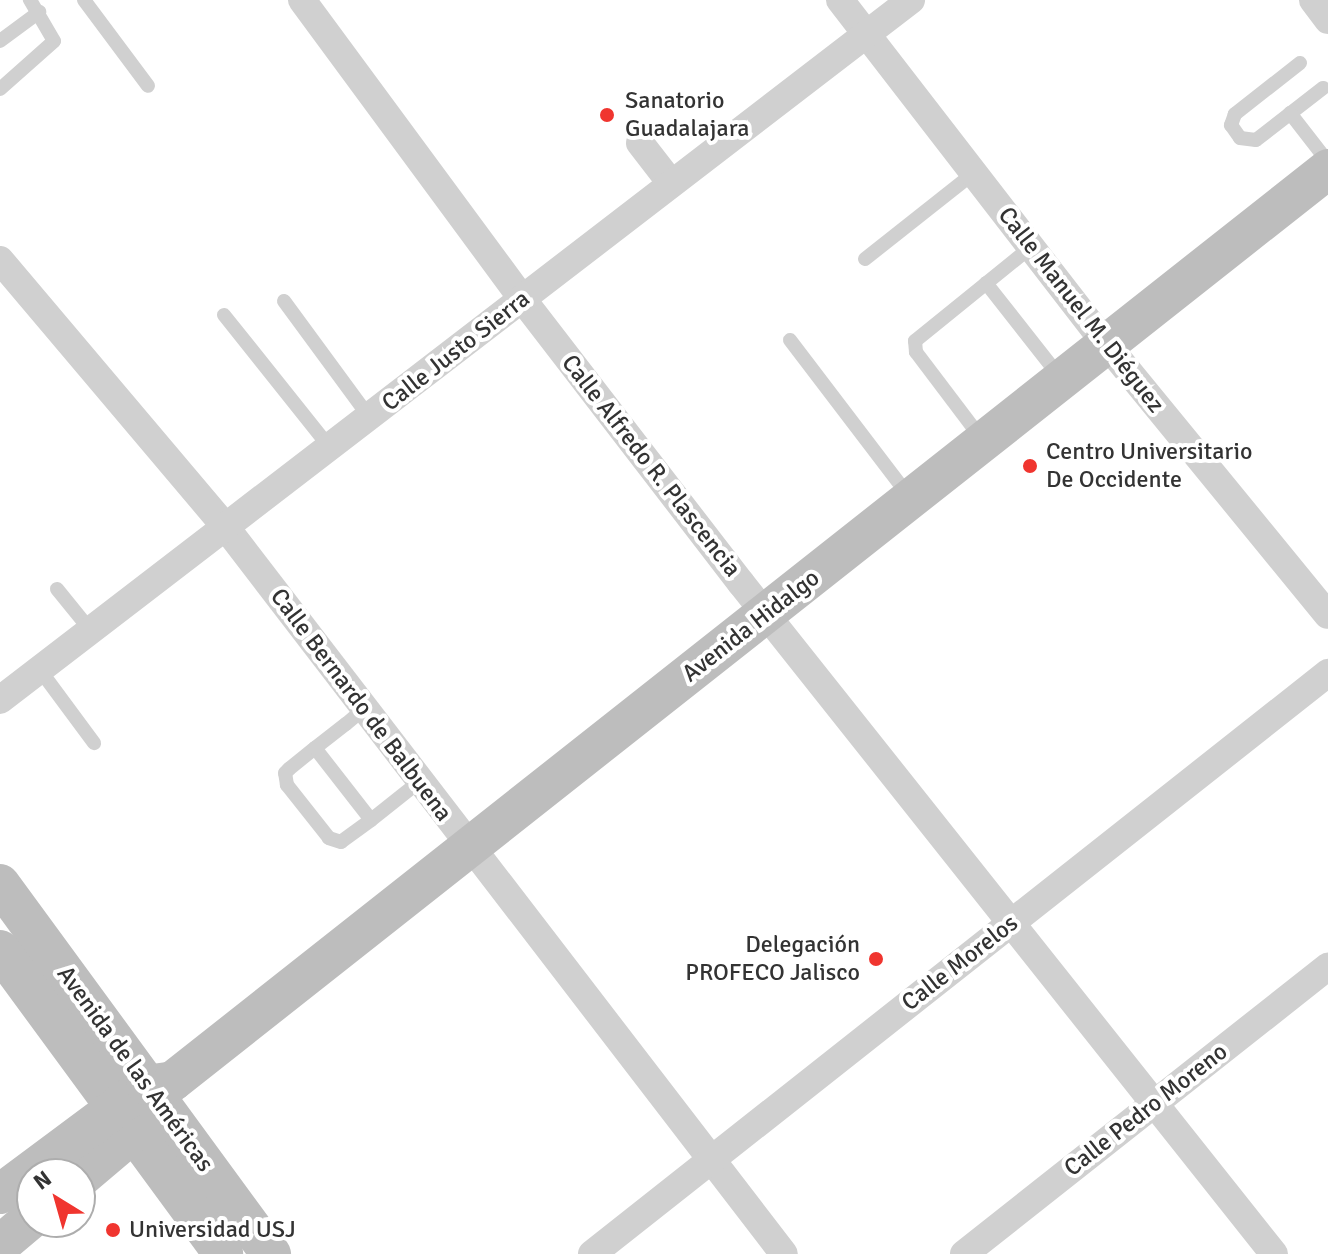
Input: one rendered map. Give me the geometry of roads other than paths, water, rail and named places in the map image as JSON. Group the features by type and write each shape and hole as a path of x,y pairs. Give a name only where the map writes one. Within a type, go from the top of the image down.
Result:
{"main road":[{"name":"Avenida Hidalgo","path":"0,1194 146,1103 1328,169"},
{"name":"Avenida de las Américas","path":"0,884 146,1103 223,1254"},
{"name":"Avenida de las Américas","path":"0,950 146,1103 271,1254"},
{"name":"Avenida Hidalgo","path":"96,1160 146,1103"},
{"path":"0,1245 16,1232"}],"street":[{"name":"Calle Manuel M. Diéguez","path":"840,0 1106,344 1328,615"},
{"name":"Calle Justo Sierra","path":"1,698 227,529 911,0"},
{"path":"1313,0 1328,20"},
{"name":"Calle Alfredo R. Plascencia","path":"308,2 523,300 766,614 1274,1254"},
{"path":"640,143 671,183"},
{"name":"Calle Bernardo de Balbuena","path":"0,260 227,529 784,1254"},
{"name":"Calle Morelos","path":"592,1254 1328,673"},
{"name":"Calle Pedro Moreno","path":"964,1254 1328,967"}],"lane":[{"path":"84,0 148,86"},
{"path":"0,41 34,6 54,41 0,89"},
{"path":"1300,63 1235,114 1231,125 1240,138 1251,143 1323,88"},
{"path":"1290,113 1328,162"},
{"path":"865,259 974,173"},
{"path":"984,441 914,347 918,336 1031,247"},
{"path":"986,283 1062,379"},
{"path":"284,301 370,418"},
{"path":"224,315 330,448"},
{"path":"790,340 911,499"},
{"path":"57,589 91,631"},
{"path":"40,670 94,743"},
{"path":"364,709 289,769 287,785 334,841 346,840 419,782"},
{"path":"315,748 371,820"}],"place":[{"name":"Sanatorio Guadalajara","path":"607,115"},
{"name":"Centro Universitario De Occidente","path":"1030,466"},
{"name":"Delegación PROFECO Jalisco","path":"876,959"},
{"name":"Universidad USJ","path":"113,1230"}]}
